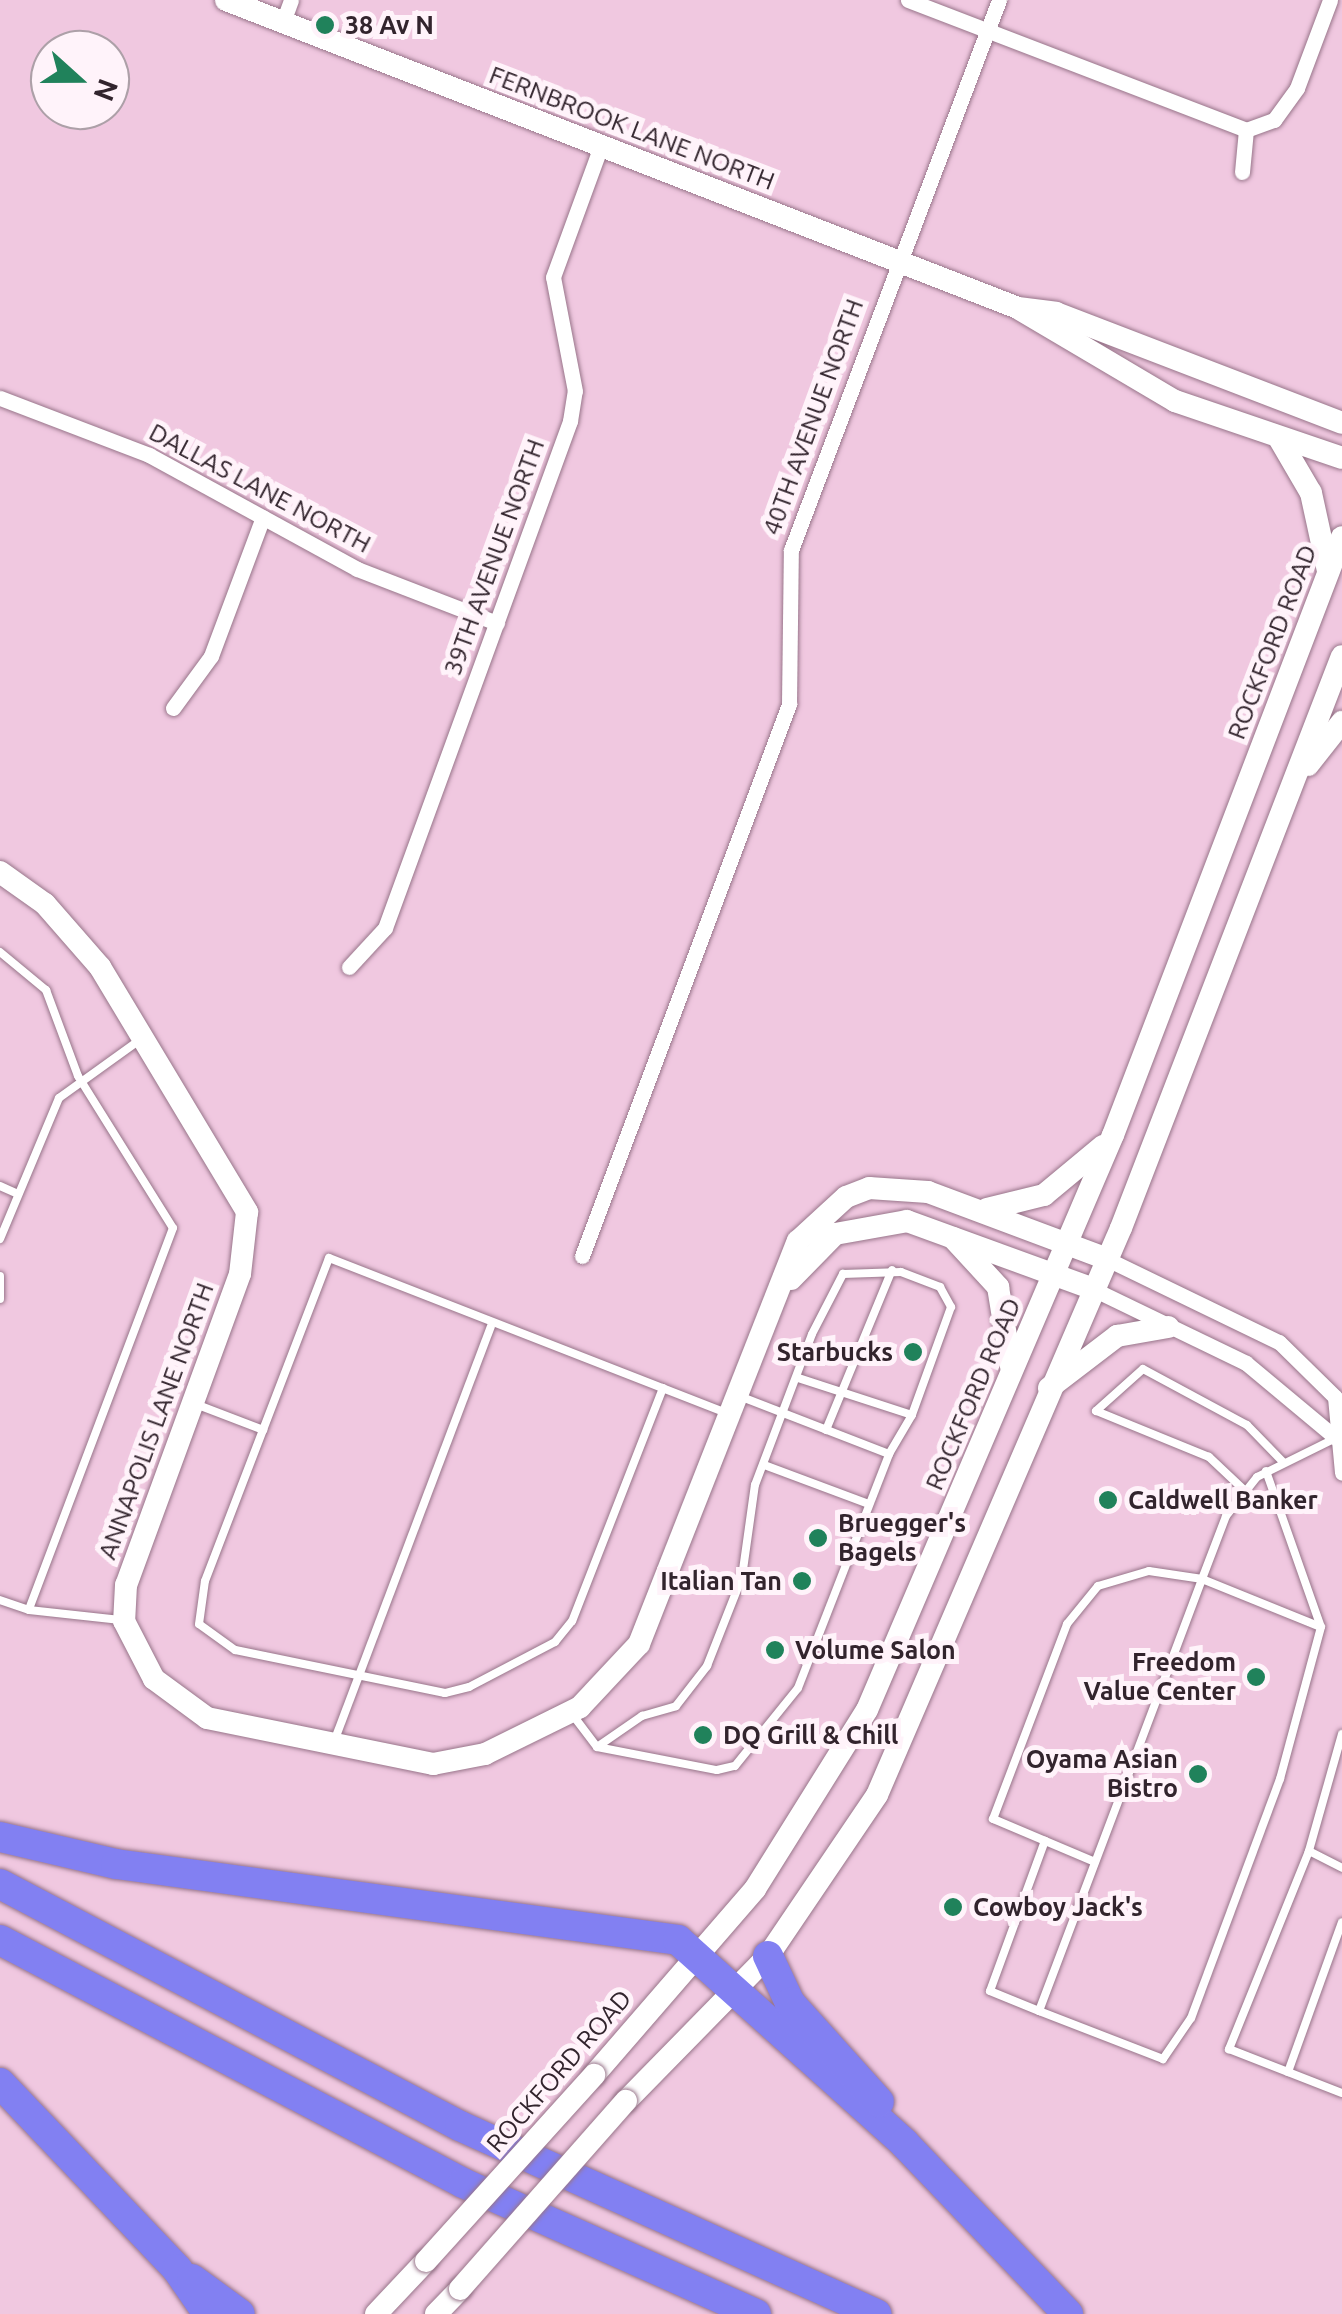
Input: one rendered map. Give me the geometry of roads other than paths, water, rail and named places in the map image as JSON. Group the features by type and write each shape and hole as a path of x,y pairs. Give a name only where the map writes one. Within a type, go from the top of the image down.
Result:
{"highway":[{"path":"0,1837 116,1864 628,1930 678,1940 904,2143 1068,2314"},
{"path":"0,1884 468,2130 876,2314"},
{"path":"0,1940 462,2183 756,2314"},
{"path":"768,1956 790,2003 904,2143"},
{"path":"0,2083 177,2269 208,2314"},
{"path":"177,2269 240,2314"}],"main road":[{"name":"FERNBROOK LANE NORTH","path":"226,0 1018,308 1160,394 1280,440 1342,458"},
{"name":"FERNBROOK LANE NORTH","path":"1018,308 1056,313 1342,424"},
{"path":"1280,440 1311,493 1328,573"},
{"name":"ROCKFORD ROAD","path":"376,2314 697,1957 771,1867 842,1756 1012,1375 1112,1135 1342,537"},
{"path":"436,2314 626,2102 768,1956 877,1796 1090,1288 1107,1259 1299,776 1342,656"},
{"path":"1299,776 1342,722"},
{"name":"ANNAPOLIS LANE NORTH","path":"0,872 73,931 144,1037 247,1212 240,1274 133,1554 124,1621"},
{"path":"968,1207 1007,1210 1042,1196 1112,1135"},
{"path":"124,1621 154,1679 179,1702 207,1718 333,1746 460,1762 571,1712 639,1644 786,1286 798,1241 846,1197 898,1187 968,1207 1107,1259"},
{"path":"786,1286 852,1226 942,1229 1090,1288"},
{"path":"942,1229 998,1287 1012,1375"},
{"path":"1049,1388 1117,1336 1168,1327"}],"street":[{"path":"282,22 292,0"},
{"path":"908,0 1246,130 1274,120 1297,88 1330,0"},
{"name":"40TH AVENUE NORTH","path":"582,1256 789,704 791,550 896,261 999,0"},
{"path":"1242,172 1246,130"},
{"name":"39TH AVENUE NORTH","path":"349,968 386,928 570,420 575,391 554,277 601,146"},
{"name":"DALLAS LANE NORTH","path":"0,398 149,455 357,569 497,623"},
{"path":"173,708 211,656 263,517"},
{"path":"1107,1259 1279,1342 1339,1394 1336,1438 1342,1473"},
{"path":"1090,1288 1246,1362 1305,1421 1336,1438"}],"lane":[{"path":"0,952 46,990 78,1076 173,1228 29,1610"},
{"path":"0,1238 59,1098 78,1076 144,1037"},
{"path":"0,1186 18,1194"},
{"path":"663,1388 572,1621 555,1642 445,1693 235,1650 199,1624 205,1581 330,1258 491,1327 663,1388 786,1415 889,1454"},
{"path":"826,1430 892,1270"},
{"path":"571,1712 598,1748 736,1766 798,1688 889,1454 912,1415 951,1307 940,1286 892,1270 843,1274 764,1466 742,1577 708,1666 676,1706 642,1716 598,1748"},
{"path":"0,1276 0,1300"},
{"path":"333,1746 491,1327"},
{"path":"1242,1489 1209,1458 1096,1411 1143,1369 1246,1424 1283,1462"},
{"path":"798,1378 912,1415"},
{"path":"191,1402 263,1430"},
{"path":"1039,2011 1202,1579 1242,1489 1283,1462 1336,1438"},
{"path":"764,1466 869,1504"},
{"path":"1044,1841 990,1991 1163,2059 1192,2018 1273,1798 1321,1627 1266,1472"},
{"path":"1095,1862 993,1820 1068,1624 1098,1586 1148,1571 1202,1579 1321,1627"},
{"path":"0,1600 29,1610 124,1621"},
{"path":"1341,1739 1309,1851 1228,2048 1342,2094"},
{"path":"1309,1851 1342,1868"},
{"path":"1288,2072 1342,1922"}],"place":[{"name":"38 Av N","path":"325,25"},
{"name":"Starbucks","path":"913,1352"},
{"name":"Caldwell Banker","path":"1108,1500"},
{"name":"Bruegger's Bagels","path":"818,1538"},
{"name":"Italian Tan","path":"802,1581"},
{"name":"Volume Salon","path":"775,1650"},
{"name":"Freedom Value Center","path":"1256,1677"},
{"name":"DQ Grill & Chill","path":"703,1735"},
{"name":"Oyama Asian Bistro","path":"1198,1774"},
{"name":"Cowboy Jack's","path":"953,1907"}]}
